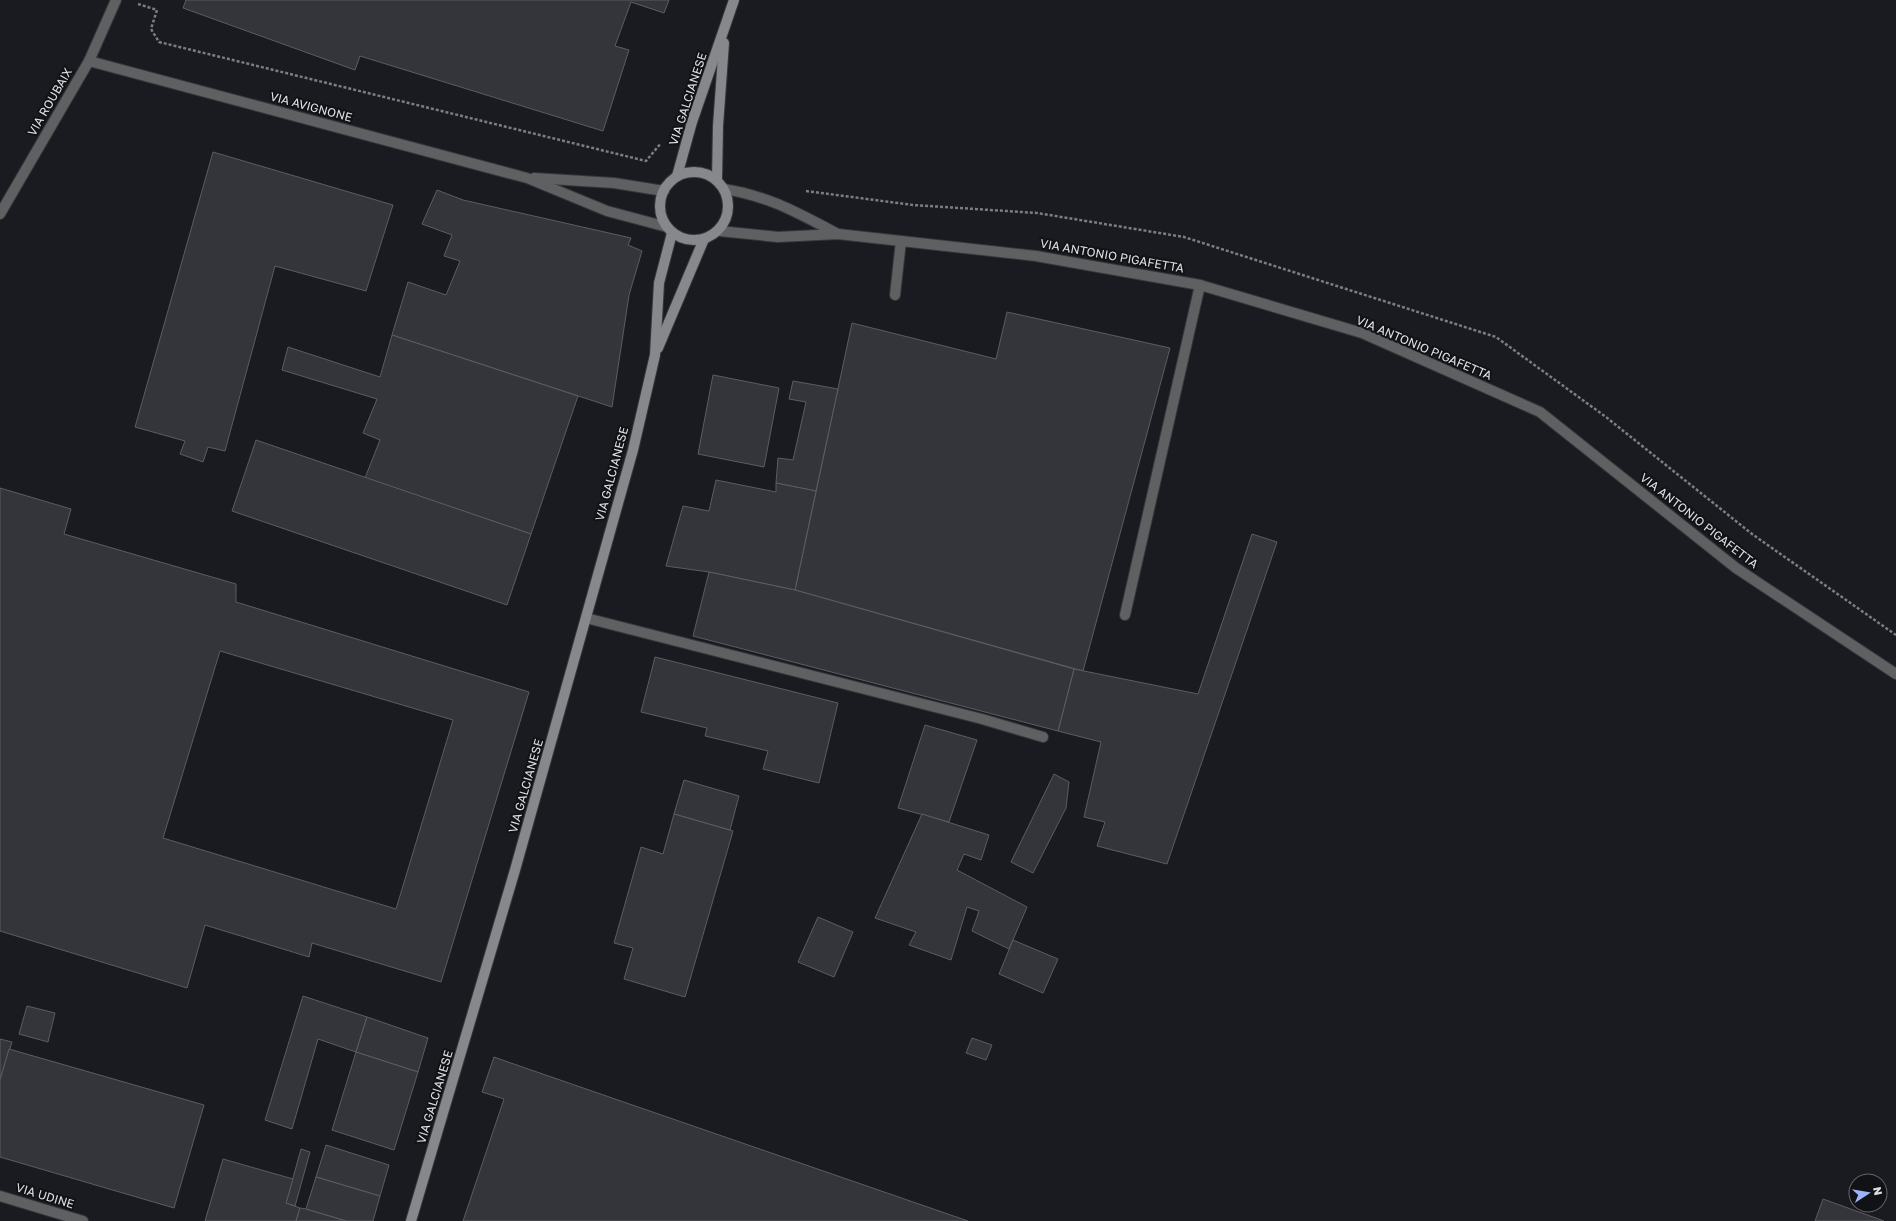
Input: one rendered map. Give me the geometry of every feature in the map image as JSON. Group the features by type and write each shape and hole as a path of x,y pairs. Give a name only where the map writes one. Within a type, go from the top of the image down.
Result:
{"street":[{"name":"VIA ROUBAIX","path":"0,214 89,61 116,0"},
{"name":"VIA GALCIANESE","path":"655,355 659,282 670,230 662,218 660,200 669,183 677,176 692,122 725,31 734,0"},
{"name":"VIA GALCIANESE","path":"717,180 718,126 725,31"},
{"name":"VIA AVIGNONE","path":"89,61 527,178 607,212 670,230"},
{"path":"670,230 682,238 693,240 704,239 718,231 725,222 728,211 728,200 724,189 717,180 708,174 698,172 688,172 677,176"},
{"name":"VIA AVIGNONE","path":"527,178 614,183 664,191"},
{"name":"VIA ANTONIO PIGAFETTA","path":"724,189 750,193 784,205 838,234"},
{"name":"VIA ANTONIO PIGAFETTA","path":"718,231 778,237 838,234 1036,256 1200,285 1362,334 1540,412 1736,568 1896,674"},
{"name":"VIA GALCIANESE","path":"412,1221 518,863 633,450 655,355 704,239"},
{"path":"895,295 901,241"},
{"path":"1125,615 1200,285"},
{"path":"586,618 974,717 1043,737"},
{"name":"VIA UDINE","path":"0,1196 83,1221"}],"path":[{"path":"131,2 157,10 151,29 159,42 646,161 665,138"}],"building":[{"path":"186,0 669,0 664,13 631,2 615,46 629,50 603,131 360,56 355,70 183,8"},
{"path":"213,152 393,205 366,291 275,266 225,451 208,447 203,462 180,454 185,441 135,427"},
{"path":"437,190 463,200 631,238 628,245 642,251 629,295 612,407 392,335 408,282 446,295 460,261 444,256 452,235 422,224"},
{"path":"1007,312 1170,348 1083,671 795,590 852,323 996,359"},
{"path":"392,335 578,396 531,534 365,478 380,440 363,433 377,399 282,370 288,347 380,377"},
{"path":"713,375 779,388 764,467 698,454"},
{"path":"793,381 838,389 816,491 776,483 778,458 793,460 806,402 789,399"},
{"path":"256,440 531,534 507,605 232,511"},
{"path":"716,480 776,492 776,483 816,491 795,590 709,572 666,566 683,506 709,511"},
{"path":"0,488 71,509 64,534 236,584 236,602 529,692 441,982 312,943 309,957 205,925 187,988 0,931","holes":["220,651 453,720 396,909 163,838"]},
{"path":"1252,534 1277,542 1167,864 1097,846 1105,822 1084,817 1101,742 1058,731 1074,669 1198,694"},
{"path":"709,572 795,590 1074,669 1058,731 693,636"},
{"path":"655,657 838,703 819,783 763,769 768,751 705,736 707,728 641,712"},
{"path":"925,725 977,740 949,822 898,808"},
{"path":"1054,774 1069,782 1066,808 1033,873 1011,862"},
{"path":"684,780 739,796 730,830 674,814"},
{"path":"674,814 733,831 685,997 624,979 633,948 614,943 641,847 663,854"},
{"path":"922,814 989,835 981,860 964,854 957,870 1027,907 1009,949 972,931 979,911 967,907 951,960 909,945 916,932 875,918"},
{"path":"818,917 853,932 834,977 798,962"},
{"path":"1013,940 1058,959 1043,993 999,974"},
{"path":"303,996 367,1017 356,1052 318,1039 292,1129 265,1120"},
{"path":"27,1006 55,1013 48,1042 19,1034"},
{"path":"367,1017 428,1038 418,1072 356,1052"},
{"path":"972,1038 992,1045 986,1060 966,1053"},
{"path":"0,1039 12,1042 0,1080"},
{"path":"9,1049 204,1105 174,1208 0,1157 0,1080"},
{"path":"356,1052 418,1072 394,1150 332,1130"},
{"path":"494,1057 968,1221 463,1221 504,1099 482,1092"},
{"path":"326,1145 389,1165 380,1196 316,1177"},
{"path":"301,1149 310,1152 295,1206 286,1203"},
{"path":"223,1159 293,1179 286,1203 300,1208 296,1221 205,1221"},
{"path":"316,1177 380,1196 373,1221 346,1221 306,1209"},
{"path":"1823,1199 1848,1208 1848,1213 1862,1213 1884,1221 1815,1221"},
{"path":"300,1208 306,1209 346,1221 296,1221"}]}
